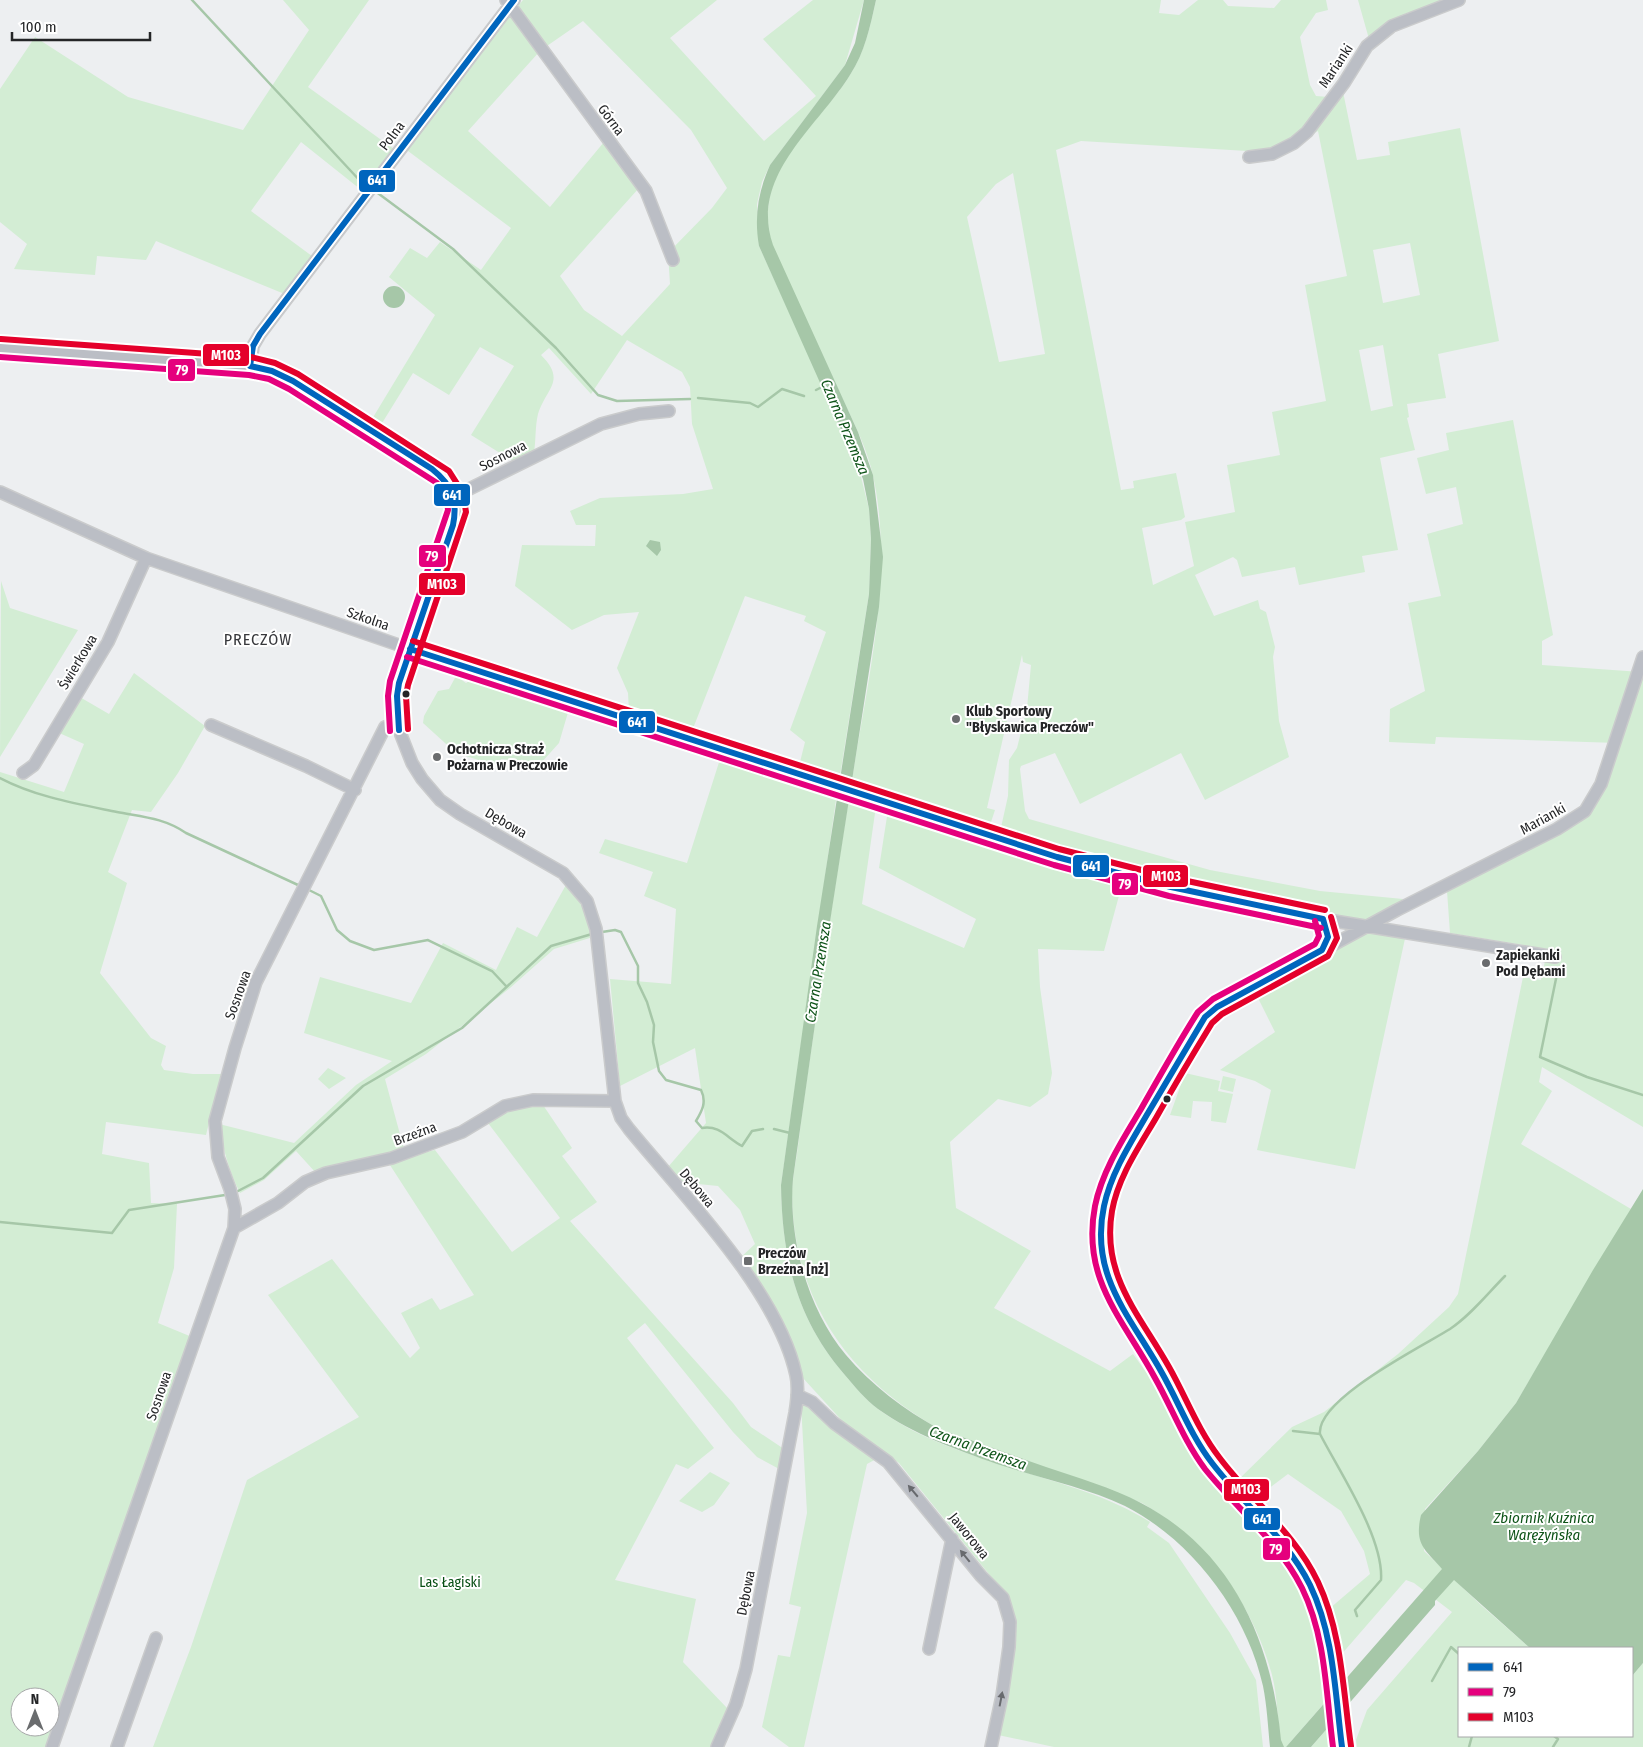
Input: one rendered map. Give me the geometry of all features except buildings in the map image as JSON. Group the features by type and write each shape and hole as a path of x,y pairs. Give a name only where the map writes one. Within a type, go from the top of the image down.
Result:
{"street":[{"name":"Marianki","path":"1248,157 1272,154 1294,143 1308,132 1344,83 1367,46 1392,26 1459,0"},
{"name":"Górna","path":"510,2 646,192 672,260"},
{"name":"Polna","path":"250,366 252,346 260,334 510,2"},
{"path":"0,348 250,366 280,374 361,423 443,477 455,496 457,511 410,649 397,696 398,723"},
{"name":"Sosnowa","path":"455,496 601,424 638,414 668,411"},
{"name":"Szkolna","path":"0,492 75,528 146,558 410,649 813,780 1129,877 1323,919"},
{"name":"Świerkowa","path":"23,773 34,765 108,642 146,558"},
{"name":"Marianki","path":"1342,1747 1324,1626 1310,1585 1288,1551 1230,1484 1202,1448 1161,1370 1116,1301 1106,1273 1101,1232 1107,1197 1126,1153 1205,1017 1217,1007 1367,926 1543,837 1585,811 1596,796 1603,778 1643,657"},
{"name":"Sosnowa","path":"52,1747 234,1228 235,1209 218,1157 215,1121 256,982 355,790 385,727 398,723"},
{"name":"Dębowa","path":"398,723 412,763 422,779 440,800 460,814 562,873 587,901 596,929 615,1101 621,1118 724,1242 766,1306 788,1348 796,1377 797,1395 748,1662 736,1704 717,1747"},
{"path":"211,725 306,766 355,790"},
{"path":"1322,950 1328,937 1323,919 1555,957"},
{"name":"Brzeźna","path":"234,1228 278,1203 305,1182 326,1173 392,1158 462,1132 505,1106 533,1100 615,1101"},
{"name":"Jaworowa","path":"797,1395 812,1402 834,1423 888,1462 1003,1598 1009,1616 1010,1629 1005,1676 991,1747"},
{"path":"929,1649 952,1539"},
{"path":"117,1747 156,1638"}],"green space":[{"path":"283,0 369,0 308,87 398,152 365,193 301,142 251,211 316,259 287,295 156,241 146,260 97,256 95,275 14,269 27,244 0,222 0,89 35,37 128,97 243,130 309,30"},
{"path":"523,0 717,0 670,38 764,141 816,96 763,39 813,0 864,0 845,65 770,165 762,182 757,204 759,246 857,461 869,509 871,539 869,594 839,782 799,766 805,742 790,730 826,632 804,621 806,616 745,596 692,731 629,711 628,693 617,668 639,612 604,615 572,630 515,586 522,545 595,546 596,525 576,525 570,511 600,498 683,494 713,489 692,424 690,387 682,372 627,340 591,394 549,348 541,355 549,364 554,378 538,414 534,453 516,463 471,435 514,366 480,347 449,395 413,373 379,428 369,424 435,315 389,277 410,248 427,258 440,242 481,270 511,228 404,148 510,15 540,51 468,131 550,207 604,142 639,188 560,276 584,310 622,336 670,284 668,253 712,208 727,188 691,130 583,21 544,48 518,6"},
{"path":"876,0 1161,0 1159,13 1179,15 1198,0 1223,0 1228,6 1274,8 1281,0 1326,0 1328,10 1316,13 1300,37 1310,85 1316,96 1329,97 1341,82 1357,160 1390,155 1388,142 1460,128 1499,341 1438,354 1446,398 1407,404 1409,417 1407,418 1415,450 1380,458 1398,550 1362,556 1365,572 1299,585 1295,567 1242,577 1237,560 1233,557 1195,575 1214,616 1258,600 1260,609 1266,612 1275,647 1273,657 1279,721 1289,757 1205,800 1181,753 1080,804 1055,753 1021,766 1020,769 1025,811 1029,819 1210,870 1320,891 1403,899 1388,911 1366,921 1111,867 1003,836 1000,832 1008,796 1009,760 1017,748 1027,708 1031,665 1023,662 1022,655 987,808 995,810 990,825 985,829 851,786 876,631 881,552 879,513 873,476 865,448 776,256 769,233 768,210 771,191 788,155 839,91 860,57","holes":["1318,131 1347,276 1305,285 1326,401 1272,412 1280,455 1227,465 1235,512 1185,522 1194,566 1153,585 1142,528 1181,520 1185,517 1176,473 1133,481 1134,488 1121,490 1056,150 1081,141 1264,152 1288,149","1013,173 1045,354 999,362 967,217 996,184","1410,243 1420,295 1383,303 1373,250","1383,345 1393,406 1371,411 1359,350"]},
{"path":"1358,0 1453,0 1407,13 1387,23 1369,39"},
{"path":"1513,420 1553,635 1542,641 1542,665 1641,672 1643,666 1643,1127 1542,1067 1539,1082 1552,1091 1521,1144 1631,1209 1516,1403 1478,1451 1425,1509 1424,1551 1529,1647 1458,1647 1458,1737 1633,1737 1633,1675 1643,1663 1643,1747 1357,1747 1356,1740 1367,1710 1452,1612 1414,1583 1406,1580 1340,1656 1329,1609 1370,1574 1364,1551 1341,1511 1288,1474 1252,1501 1236,1482 1292,1427 1324,1412 1398,1354 1449,1307 1458,1294 1523,977 1541,980 1545,961 1552,960 1553,950 1450,933 1447,891 1593,805 1603,791 1618,743 1436,737 1435,744 1389,742 1390,709 1425,691 1408,603 1441,596 1427,534 1463,524 1456,487 1426,494 1417,458 1449,450 1446,433"},
{"path":"1,581 10,608 78,630 0,757"},
{"path":"134,673 205,726 178,773 151,812 132,810 108,872 127,883 100,973 151,1038 166,1046 161,1065 164,1070 193,1074 221,1074 206,1135 106,1122 102,1154 149,1163 151,1203 177,1204 174,1268 158,1323 192,1337 60,1713 60,1687 10,1687 10,1737 52,1737 48,1747 0,1747 0,772 64,792 84,744 57,732 78,696 109,714"},
{"path":"456,676 466,683 475,677 569,709 559,743 541,763 501,759 498,766 456,753 423,723 424,716 438,691 449,689"},
{"path":"721,756 837,793 781,1185 782,1211 789,1262 803,1309 814,1331 828,1353 860,1393 878,1409 906,1427 968,1454 1095,1495 1150,1522 1147,1527 1169,1543 1230,1633 1256,1680 1263,1747 1054,1747 998,1735 1015,1628 1001,1589 899,1463 846,1425 802,1377 786,1329 740,1258 755,1244 740,1210 718,1186 688,1183 684,1186 668,1167 706,1123 695,1048 620,1086 610,979 671,984 676,909 644,896 653,872 599,853 605,839 687,863"},
{"path":"849,798 876,806 862,904 964,948 976,919 879,868 888,810 1123,881 1104,951 1038,949 1040,987 1052,1073 1048,1094 1030,1107 998,1099 950,1142 956,1208 1031,1251 994,1308 1110,1371 1133,1354 1172,1408 1187,1434 1221,1483 1266,1533 1300,1580 1315,1618 1321,1645 1328,1699 1286,1747 1282,1747 1272,1675 1264,1648 1253,1623 1224,1576 1186,1535 1142,1503 939,1429 907,1408 878,1385 853,1360 832,1332 815,1302 803,1269 795,1233 792,1189"},
{"path":"567,883 589,917 593,937 554,949 510,988 426,1054 385,1079 404,1149 316,1173 296,1151 264,1180 240,1193 227,1160 219,1124 294,1143 356,1085 392,1061 304,1033 320,977 411,1003 443,943 496,970 517,927 537,937"},
{"path":"1366,930 1406,934 1355,1169 1257,1150 1271,1090 1255,1081 1220,1070 1275,1032 1254,990"},
{"path":"328,1068 346,1078 329,1089 318,1079"},
{"path":"1185,1073 1220,1081 1218,1091 1233,1094 1226,1123 1211,1121 1212,1102 1193,1101 1191,1118 1170,1115"},
{"path":"1223,1076 1236,1079 1233,1092 1220,1089"},
{"name":"Las Łagiski","path":"543,1105 572,1148 562,1156 597,1202 570,1221 733,1403 751,1427 784,1449 781,1470 757,1457 733,1432 645,1323 627,1338 714,1448 688,1469 676,1464 615,1580 696,1599 683,1662 727,1708 710,1747 153,1747 191,1647 247,1480 359,1417 268,1295 332,1259 410,1358 420,1348 401,1313 432,1298 440,1310 474,1295 388,1162 435,1150 512,1252 560,1218 488,1123 512,1108"},
{"path":"801,1404 811,1407 878,1458 867,1464 804,1747 789,1747 762,1727 778,1655 790,1657 801,1607 789,1604 807,1513"},
{"path":"710,1472 730,1483 714,1505 702,1512 679,1501"},
{"path":"1332,1723 1337,1747 1311,1747"}],"water":[{"name":"Czarna Przemsza","path":"864,0 876,0 860,57 836,95 790,154 778,175 770,197 768,220 773,245 858,432 873,475 883,557 879,607 825,954 793,1179 794,1225 803,1272 821,1317 846,1355 877,1387 914,1414 939,1429 1130,1497 1173,1523 1200,1546 1223,1573 1242,1603 1257,1635 1268,1668 1281,1740 1284,1747 1270,1747 1263,1686 1244,1632 1230,1606 1213,1581 1173,1538 1150,1521 1110,1499 997,1464 951,1447 920,1434 878,1409 864,1397 844,1374 814,1331 803,1309 789,1262 782,1211 781,1185 817,926 869,594 871,539 869,509 863,479 759,246 757,215 760,195 770,165 845,65 855,43"},
{"path":"394,286 402,289 405,297 402,305 394,308 386,305 383,297 386,289"},
{"path":"650,540 660,542 661,550 657,556 646,546"},
{"name":"Zbiornik Kuźnica Warężyńska","path":"1643,1189 1643,1663 1633,1675 1633,1647 1529,1647 1454,1580 1435,1601 1435,1605 1311,1747 1286,1747 1442,1569 1422,1546 1419,1533 1421,1515 1478,1451 1516,1403 1593,1270"}],"waterway":[{"path":"192,0 363,184"},
{"path":"375,191 453,249 556,348 598,395 617,401 690,399"},
{"name":"Czarna Przemsza","path":"816,390 826,385"},
{"path":"698,398 750,403 758,407 782,389 804,396"},
{"path":"0,778 14,785 57,799 170,824 298,885"},
{"path":"309,890 321,896 337,930 350,941 374,950 428,940 492,971 506,986"},
{"path":"602,932 615,930 621,932 638,966 638,983 647,1002 654,1025 653,1042 659,1071 666,1080 701,1090 703,1094 702,1110 696,1121 702,1128 719,1130 742,1146 752,1131 763,1129"},
{"path":"238,1191 263,1178 363,1086 462,1028 551,946 592,934"},
{"path":"1558,969 1540,1057 1587,1077 1643,1095"},
{"path":"774,1129 790,1133"},
{"path":"0,1222 112,1233 129,1210 225,1195"},
{"path":"1357,1616 1355,1610 1381,1580 1380,1563 1368,1525 1359,1505 1320,1434 1323,1420 1335,1405 1352,1390 1396,1360 1458,1323 1505,1276"},
{"path":"1293,1431 1320,1434"},
{"path":"1432,1681 1451,1647 1458,1653"},
{"path":"1469,1747 1472,1737"},
{"path":"1553,1747 1558,1739 1555,1737"}],"transit line":[{"name":"641","path":"250,366 253,346 260,334 514,0"},
{"name":"M103","path":"1,339 251,357 275,363 298,374 449,471 463,493 466,512 408,685 406,696 408,729"},
{"name":"79","path":"0,357 249,375 269,379 289,389 437,483 447,499 448,510 390,681 388,696 390,731"},
{"name":"641","path":"250,366 272,371 293,381 432,469 449,487 452,494 455,508 453,525 399,683 397,696 399,730"},
{"name":"M103","path":"413,641 1059,849 1173,878 1325,910"},
{"name":"641","path":"410,649 1057,857 1171,887 1323,919"},
{"name":"79","path":"407,657 1054,865 1169,896 1321,928"},
{"name":"M103","path":"1331,917 1337,938 1328,956 1222,1014 1212,1023 1124,1174 1115,1198 1110,1234 1112,1255 1126,1294 1169,1367 1198,1425 1231,1473 1285,1532 1308,1564 1318,1582 1326,1601 1337,1642 1351,1746"},
{"name":"641","path":"1323,919 1328,937 1322,950 1217,1007 1205,1017 1122,1158 1107,1194 1101,1231 1102,1254 1116,1295 1162,1373 1191,1431 1224,1478 1289,1552 1310,1585 1318,1604 1329,1644 1342,1747"},
{"name":"79","path":"1315,921 1319,936 1315,944 1213,999 1198,1012 1120,1144 1108,1168 1098,1193 1092,1232 1094,1255 1099,1277 1108,1297 1155,1378 1191,1447 1217,1484 1257,1526 1282,1556 1302,1588 1310,1607 1321,1646 1333,1747"}],"place":[{"name":"Klub Sportowy \"Błyskawica Preczów\"","path":"956,719"},
{"name":"Ochotnicza Straż Pożarna w Preczowie","path":"437,757"},
{"name":"Zapiekanki Pod Dębami","path":"1486,963"},
{"name":"Preczów Brzeźna [nż]","path":"748,1261"}],"district":[{"name":"PRECZÓW","path":"258,639"}]}
